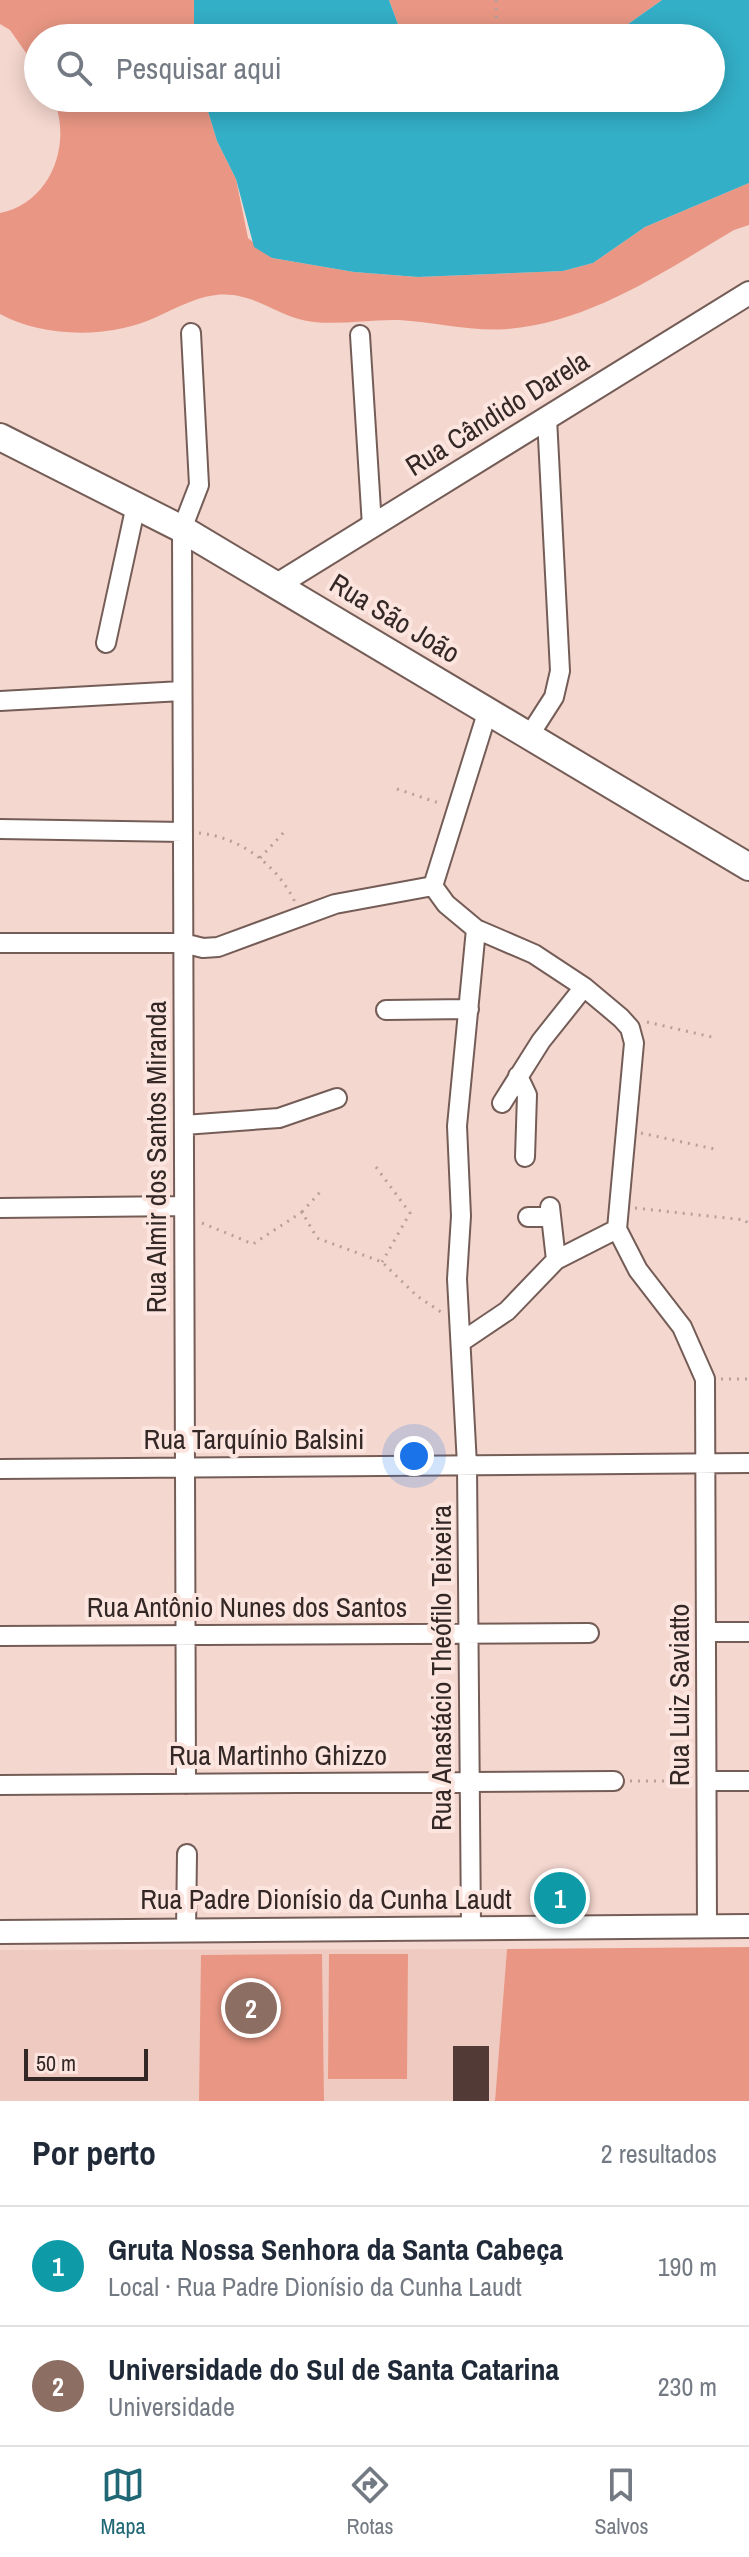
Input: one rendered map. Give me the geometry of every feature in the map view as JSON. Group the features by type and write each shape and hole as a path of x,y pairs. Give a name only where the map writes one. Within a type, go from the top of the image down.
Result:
{"main road":[{"name":"Rua São João","path":"0,437 182,529 749,867"}],"street":[{"name":"Rua Cândido Darela","path":"277,585 749,293"},
{"path":"182,529 199,485 191,333"},
{"path":"360,335 372,526"},
{"path":"529,736 554,697 560,671 547,418"},
{"path":"106,643 136,505"},
{"name":"Rua Almir dos Santos Miranda","path":"182,529 186,1784"},
{"path":"0,701 182,691"},
{"path":"433,886 488,710"},
{"path":"0,829 183,832"},
{"path":"0,943 183,943 203,948 218,947 301,915 367,896 433,886"},
{"path":"433,886 446,904 476,929 534,954 584,987 630,1028 634,1043 617,1229 638,1270 682,1327 705,1379"},
{"name":"Rua Anastácio Theófilo Teixeira","path":"471,1928 467,1465 460,1332 457,1126 476,929"},
{"path":"502,1103 518,1076 584,987"},
{"path":"386,1010 469,1009"},
{"path":"518,1076 527,1095 525,1157"},
{"path":"184,1125 279,1118 337,1098"},
{"path":"0,1208 184,1211"},
{"path":"528,1217 550,1212 556,1260"},
{"path":"460,1332 507,1311 556,1260 617,1229"},
{"name":"Rua Luiz Saviatto","path":"705,1379 707,1926"},
{"name":"Rua Tarquínio Balsini","path":"0,1469 749,1463"},
{"path":"706,1632 749,1632"},
{"name":"Rua Antônio Nunes dos Santos","path":"0,1636 589,1633"},
{"name":"Rua Martinho Ghizzo","path":"0,1785 614,1781"},
{"path":"707,1781 749,1781"},
{"path":"186,1930 187,1854"},
{"name":"Rua Padre Dionísio da Cunha Laudt","path":"0,1932 749,1926"}],"path":[{"path":"496,0 497,24"},
{"path":"397,789 457,810"},
{"path":"260,858 286,830"},
{"path":"183,832 220,836 260,858 291,893 301,915"},
{"path":"630,1028 641,1021 716,1038"},
{"path":"626,1130 719,1150"},
{"path":"376,1167 410,1213 382,1262"},
{"path":"184,1211 253,1244 302,1212 321,1191"},
{"path":"619,1207 745,1220 749,1225"},
{"path":"302,1212 317,1238 382,1262 460,1332"},
{"path":"705,1379 749,1379"},
{"path":"614,1781 707,1781"}],"shaded area":[{"path":"0,0 194,0 194,24 24,24 24,50 10,30 0,24"},
{"path":"389,0 662,0 628,24 398,24"},
{"path":"58,112 208,112 217,141 236,179 248,238 272,258 354,272 418,277 563,271 593,263 645,227 749,183 749,225 734,230 654,277 598,305 539,324 508,329 399,320 314,322 289,316 243,297 216,295 189,302 130,327 92,332 53,331 17,322 0,314 0,213 18,207 33,197 44,184 58,152"},
{"path":"749,1947 749,2101 495,2101 507,1949"},
{"path":"507,1949 495,2101 0,2101 0,1950"},
{"path":"322,1954 324,2101 199,2101 201,1955"},
{"path":"329,1954 408,1954 407,2079 328,2079"}],"water":[{"path":"194,0 389,0 398,24 194,24"},
{"path":"662,0 749,0 749,183 645,227 593,263 563,271 418,277 354,272 272,258 254,247 236,179 217,141 208,112 725,112 725,24 628,24"}],"building":[{"path":"453,2046 489,2046 489,2101 453,2101"}],"place":[{"name":"Gruta Nossa Senhora da Santa Cabeça","path":"560,1898"},
{"name":"Universidade do Sul de Santa Catarina","path":"251,2008"}]}
